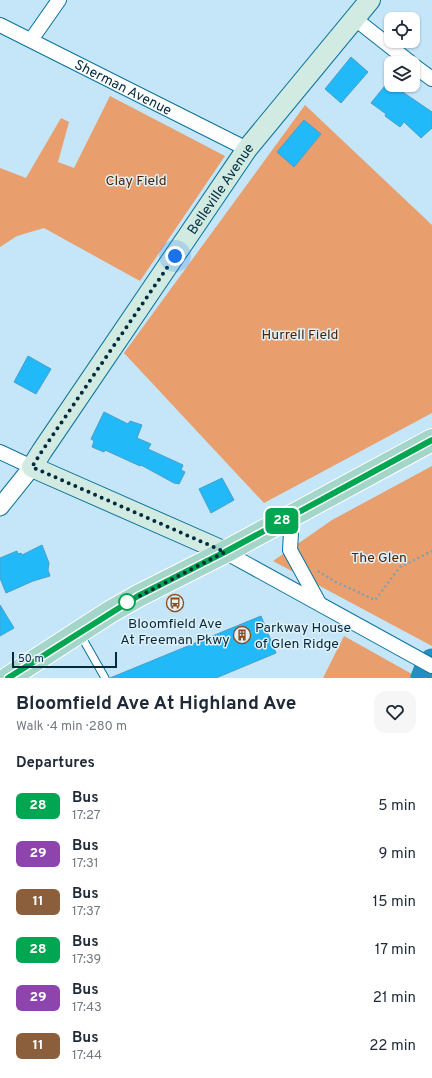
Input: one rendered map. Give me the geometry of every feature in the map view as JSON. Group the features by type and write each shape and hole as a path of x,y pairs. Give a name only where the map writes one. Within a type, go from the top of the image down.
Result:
{"main road":[{"name":"Belleville Avenue","path":"32,467 247,149 370,0"},
{"path":"8,678 138,596 225,552 432,440"},
{"path":"32,467 225,552"}],"street":[{"path":"31,40 59,0"},
{"path":"354,18 402,56"},
{"name":"Sherman Avenue","path":"0,24 247,149"},
{"path":"420,70 432,80"},
{"path":"0,452 32,467 0,507"},
{"path":"292,516 290,550 319,603"},
{"path":"225,552 432,666"}],"lane":[{"path":"79,632 105,678"}],"path":[{"path":"317,571 334,581 375,600 400,567 432,551"}],"green space":[{"name":"Clay Field","path":"110,96 225,156 140,281 44,228 17,236 0,247 0,168 26,178 61,118 69,122 58,162 74,168"},
{"name":"Hurrell Field","path":"305,105 432,225 432,413 264,503 124,353"},
{"name":"The Glen","path":"432,466 432,646 273,561 332,520"},
{"path":"344,636 419,678 323,678"}],"building":[{"path":"351,57 368,72 341,103 325,89"},
{"path":"384,87 384,92 403,92 432,112 432,128 421,138 404,122 400,127 371,103"},
{"path":"304,120 321,134 294,167 277,152"},
{"path":"28,356 51,369 36,394 14,382"},
{"path":"104,412 128,424 130,421 142,425 137,438 151,444 148,449 183,465 181,470 185,472 179,484 174,483 141,465 140,466 105,450 104,452 92,447 94,441 91,439"},
{"path":"222,478 234,500 211,513 199,489"},
{"path":"42,545 49,563 48,570 50,576 33,581 6,593 0,578 0,558 17,551 18,554 21,553 22,555"},
{"path":"0,605 14,628 0,636"},
{"name":"Parkway House of Glen Ridge","path":"261,616 276,653 216,678 110,678"}],"waterway":[{"path":"423,678 432,661"}],"bus line":[{"name":"28","path":"8,678 110,612 152,588 225,552 432,440"}],"place":[{"name":"Bloomfield Ave At Freeman Pkwy","path":"175,603"},
{"name":"Parkway House of Glen Ridge","path":"242,635"}],"route":[{"path":"127,602 124,604 152,588 225,552 32,467 175,256"}]}
